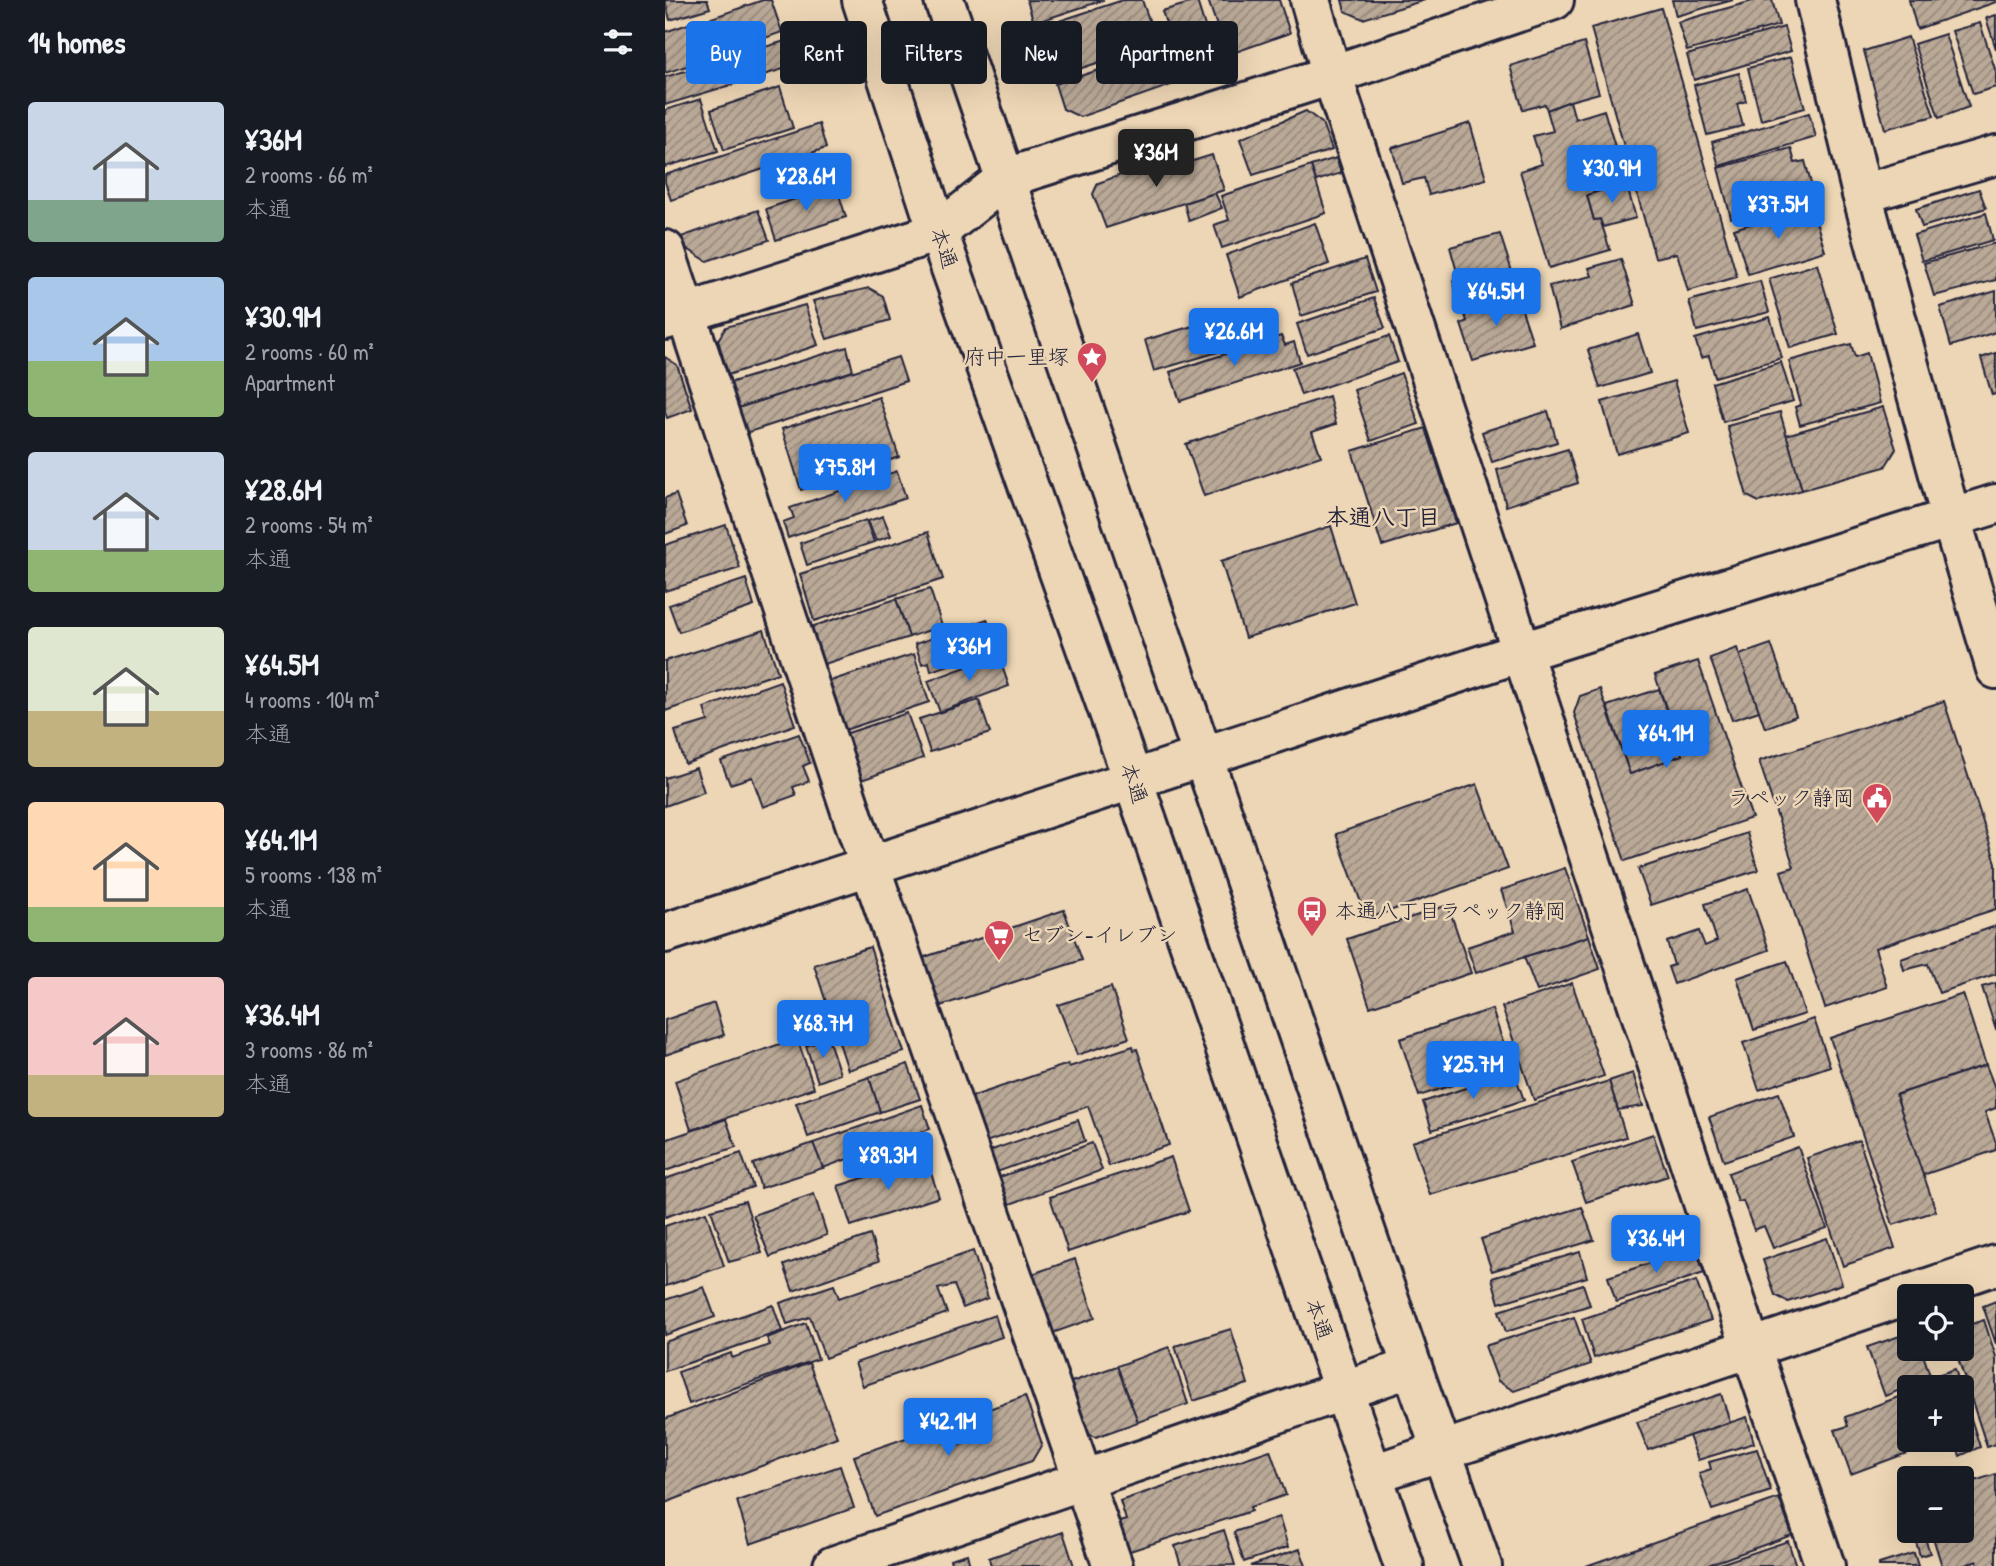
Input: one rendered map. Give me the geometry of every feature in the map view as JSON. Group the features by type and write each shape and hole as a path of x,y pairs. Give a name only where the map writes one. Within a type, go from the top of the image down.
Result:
{"street":[{"name":"本通","path":"862,0 938,232 1133,780 1404,1566"},
{"path":"944,0 1482,1566"},
{"path":"1310,0 1332,75 1825,1566"},
{"path":"675,316 938,232 1006,178 1332,75 1554,0"},
{"path":"1815,0 1862,194 1951,518 1996,669"},
{"path":"1862,194 1996,155"},
{"path":"665,250 675,316 870,866 1113,1566"},
{"path":"665,933 1522,652 1996,504"},
{"path":"1373,1474 1996,1265"},
{"path":"833,1566 1412,1367"}],"building":[{"path":"665,0 707,0 710,8 670,20"},
{"path":"763,0 771,0 780,33 766,38 766,21 703,21"},
{"path":"1027,0 1104,0 1040,21 1033,21"},
{"path":"1123,0 1142,0 1149,21 1096,21 1096,63 1082,68 1082,21 1059,21"},
{"path":"1208,0 1279,0 1290,33 1238,51 1238,21 1215,21"},
{"path":"1342,0 1425,0 1363,19 1345,11"},
{"path":"1672,0 1733,0 1676,16"},
{"path":"1756,0 1772,0 1779,25 1687,51 1678,22"},
{"path":"1909,0 1996,0 1996,2 1917,29"},
{"path":"1197,1 1203,21 1165,21 1162,11"},
{"path":"1661,8 1737,277 1688,291 1677,253 1655,258 1591,28"},
{"path":"1996,15 1996,49 1986,18"},
{"path":"1980,23 1996,72 1996,87 1973,94 1952,31"},
{"path":"686,25 686,66 665,73 665,32"},
{"path":"1784,27 1791,51 1694,80 1687,55"},
{"path":"1945,34 1969,107 1939,118 1914,44"},
{"path":"1908,37 1934,116 1885,129 1864,51"},
{"path":"780,42 780,70 766,74 766,47"},
{"path":"1584,43 1599,93 1547,110 1545,104 1523,110 1510,66"},
{"path":"1791,57 1805,108 1761,120 1748,68"},
{"path":"686,71 686,84 734,84 665,105 665,77"},
{"path":"1096,71 1096,84 1174,84 1080,117 1063,109 1055,84 1082,84 1082,75"},
{"path":"1739,73 1746,101 1737,104 1743,126 1707,135 1694,85"},
{"path":"780,87 793,128 724,150 711,110"},
{"path":"701,99 718,151 665,167 665,110"},
{"path":"1570,101 1575,119 1604,110 1626,183 1587,195 1594,220 1600,219 1610,250 1549,268 1520,171 1542,164 1533,136 1553,131 1547,110"},
{"path":"1306,111 1322,123 1332,150 1253,175 1240,139"},
{"path":"1809,113 1816,137 1719,166 1712,142"},
{"path":"1470,123 1486,179 1429,195 1424,178 1402,183 1392,148"},
{"path":"819,124 826,148 671,200 665,175"},
{"path":"1791,148 1795,163 1805,161 1814,195 1731,218 1718,168"},
{"path":"1177,155 1180,165 1212,155 1224,190 1106,228 1093,194 1098,183"},
{"path":"1336,158 1341,173 1316,181 1311,166"},
{"path":"1311,166 1326,213 1222,248 1214,225 1229,220 1221,196"},
{"path":"1626,183 1636,218 1603,227 1600,219 1594,220 1587,195"},
{"path":"836,185 846,217 776,240 766,209"},
{"path":"1979,189 1986,208 1922,227 1916,209"},
{"path":"1215,193 1222,208 1189,221 1184,203"},
{"path":"1799,209 1802,222 1815,218 1825,251 1748,274 1734,229"},
{"path":"758,210 769,240 707,261 686,248 681,237"},
{"path":"1986,213 1993,240 1922,261 1914,235"},
{"path":"1315,223 1329,264 1240,297 1226,255"},
{"path":"1500,234 1515,281 1458,298 1453,281 1459,279 1450,247"},
{"path":"1996,243 1996,280 1934,296 1924,263"},
{"path":"1365,259 1376,292 1301,316 1292,283"},
{"path":"1621,259 1635,305 1560,329 1549,286 1592,276 1589,268"},
{"path":"1817,264 1838,334 1790,348 1769,279"},
{"path":"1760,281 1769,312 1697,331 1689,301"},
{"path":"869,288 883,296 890,320 827,339 813,301"},
{"path":"1996,291 1996,332 1951,346 1940,307"},
{"path":"1517,295 1533,343 1473,361 1461,324 1467,321 1464,312"},
{"path":"1374,298 1385,328 1307,354 1297,324"},
{"path":"805,305 818,345 728,375 718,340 726,327"},
{"path":"1244,311 1255,341 1154,371 1145,340"},
{"path":"1770,317 1782,358 1715,377 1709,356 1701,358 1695,339"},
{"path":"1638,334 1650,373 1600,388 1588,350"},
{"path":"1281,336 1285,345 1294,342 1300,362 1180,401 1170,372"},
{"path":"1389,336 1398,362 1301,395 1292,368"},
{"path":"1851,344 1855,357 1867,353 1880,403 1800,425 1795,407 1801,405 1789,361"},
{"path":"847,347 853,371 738,408 729,383"},
{"path":"1996,353 1996,394 1992,395 1981,358"},
{"path":"665,357 677,365 692,409 667,418 665,412"},
{"path":"898,357 906,381 746,433 738,408"},
{"path":"1781,362 1793,401 1723,422 1712,383"},
{"path":"1401,373 1419,424 1371,441 1354,390"},
{"path":"1674,381 1689,433 1617,454 1602,402"},
{"path":"1329,396 1336,424 1312,432 1321,456 1204,496 1186,444"},
{"path":"879,397 899,457 801,490 782,429"},
{"path":"1883,407 1896,449 1885,467 1802,490 1786,435"},
{"path":"1548,411 1557,442 1492,462 1482,432"},
{"path":"1780,412 1802,490 1759,502 1747,496 1727,426"},
{"path":"1426,428 1456,523 1382,546 1352,451"},
{"path":"1568,449 1578,483 1506,506 1497,470"},
{"path":"897,471 906,498 788,538 783,522 794,518 790,508"},
{"path":"676,494 687,526 665,534 665,498"},
{"path":"883,516 891,536 876,541 868,521"},
{"path":"866,520 874,542 807,565 800,543"},
{"path":"726,525 740,568 665,591 665,545"},
{"path":"1331,526 1355,603 1245,638 1221,561"},
{"path":"928,532 943,579 814,621 800,574"},
{"path":"746,579 754,606 679,632 669,605"},
{"path":"930,589 942,626 909,637 896,599"},
{"path":"896,599 909,637 818,666 805,629"},
{"path":"987,619 997,649 931,671 929,662 922,664 915,644"},
{"path":"764,630 778,673 665,711 665,661"},
{"path":"1771,644 1796,716 1765,728 1739,655"},
{"path":"1737,648 1759,711 1732,720 1710,658"},
{"path":"914,654 929,702 839,732 821,684"},
{"path":"998,655 1009,686 940,712 928,681"},
{"path":"1698,661 1752,818 1625,861 1574,713 1580,696 1600,689 1630,774 1682,755 1655,675"},
{"path":"780,681 795,725 685,764 675,731 708,721 704,708"},
{"path":"1659,689 1682,755 1630,774 1607,706"},
{"path":"979,700 990,733 930,752 919,719"},
{"path":"1944,701 1996,863 1996,909 1875,948 1887,987 1825,1008 1781,871 1794,867 1759,761"},
{"path":"907,713 923,758 856,782 842,735"},
{"path":"799,734 810,763 803,766 809,781 793,787 796,795 763,807 752,777 730,784 721,761"},
{"path":"696,768 704,792 665,806 665,778"},
{"path":"1477,784 1508,869 1367,919 1336,834"},
{"path":"1747,833 1758,870 1651,905 1638,869"},
{"path":"1565,868 1589,936 1476,973 1467,947 1515,931 1501,890"},
{"path":"1748,889 1769,950 1674,984 1668,967 1674,965 1667,942 1699,931 1705,946 1717,941 1705,904"},
{"path":"1448,905 1471,973 1370,1007 1347,939"},
{"path":"1064,910 1082,960 937,1007 922,958"},
{"path":"1996,926 1996,974 1939,993 1928,964 1904,970 1901,959"},
{"path":"1589,936 1600,969 1537,991 1524,957"},
{"path":"870,947 904,1052 848,1070 814,965"},
{"path":"1787,961 1805,1014 1754,1030 1737,978"},
{"path":"1572,983 1604,1076 1534,1100 1502,1007"},
{"path":"1996,983 1996,1030 1982,987"},
{"path":"1111,987 1129,1038 1077,1055 1058,1005"},
{"path":"1963,994 1986,1065 1896,1095 1936,1211 1893,1225 1830,1038"},
{"path":"714,1003 724,1035 665,1055 665,1020"},
{"path":"1492,1009 1511,1066 1419,1096 1400,1039"},
{"path":"1814,1019 1830,1066 1759,1090 1743,1043"},
{"path":"797,1038 814,1088 691,1130 675,1081"},
{"path":"828,1038 840,1074 818,1082 806,1046"},
{"path":"1133,1046 1134,1050 1137,1049 1169,1145 1109,1166 1088,1106 980,1144 965,1099 1068,1064 1069,1067"},
{"path":"908,1064 920,1099 880,1112 869,1077"},
{"path":"1986,1065 1996,1091 1996,1108 1985,1112 1996,1150 1923,1175 1896,1095"},
{"path":"1514,1072 1524,1100 1432,1130 1423,1102"},
{"path":"1633,1073 1643,1106 1618,1110 1609,1081"},
{"path":"869,1077 880,1112 808,1137 796,1103"},
{"path":"1609,1081 1626,1137 1430,1195 1412,1142"},
{"path":"1779,1093 1794,1137 1724,1161 1709,1117"},
{"path":"922,1105 930,1129 823,1168 813,1143"},
{"path":"726,1119 736,1147 665,1171 665,1140"},
{"path":"1078,1120 1085,1141 991,1174 983,1153"},
{"path":"1653,1134 1668,1176 1586,1202 1572,1162"},
{"path":"1859,1140 1895,1248 1843,1266 1807,1158"},
{"path":"813,1143 823,1168 761,1188 753,1164"},
{"path":"1092,1143 1102,1170 1002,1207 992,1180"},
{"path":"1798,1147 1827,1228 1773,1248 1764,1226 1754,1230 1743,1201 1738,1202 1728,1173"},
{"path":"741,1153 753,1187 665,1217 665,1179"},
{"path":"1171,1157 1189,1211 1068,1252 1050,1197"},
{"path":"926,1158 939,1197 851,1226 838,1186"},
{"path":"814,1194 827,1235 770,1257 753,1215"},
{"path":"745,1201 762,1253 729,1262 711,1210"},
{"path":"1582,1207 1594,1240 1492,1271 1481,1239"},
{"path":"706,1212 724,1266 666,1286 665,1226"},
{"path":"870,1235 879,1261 793,1291 784,1265"},
{"path":"1827,1238 1842,1284 1788,1302 1775,1295 1763,1260"},
{"path":"1696,1248 1704,1273 1616,1302 1608,1277"},
{"path":"973,1251 988,1298 963,1308 954,1285 938,1289 947,1313 825,1358 810,1317 787,1324 780,1303 834,1285 839,1298"},
{"path":"1580,1252 1587,1277 1499,1303 1492,1278"},
{"path":"1075,1259 1095,1318 1047,1335 1026,1276"},
{"path":"1696,1281 1711,1320 1594,1358 1582,1319"},
{"path":"1583,1284 1590,1305 1506,1332 1499,1311"},
{"path":"704,1287 715,1317 665,1335 665,1300"},
{"path":"1996,1301 1996,1344 1983,1306"},
{"path":"773,1305 782,1331 665,1371 665,1342"},
{"path":"995,1315 1002,1337 863,1386 855,1363"},
{"path":"1574,1317 1591,1364 1514,1391 1498,1381 1485,1346"},
{"path":"1984,1320 1996,1357 1996,1444 1987,1447 1974,1407 1974,1375 1963,1375 1959,1361 1974,1361 1974,1323"},
{"path":"806,1323 818,1359 689,1404 678,1372 731,1353 732,1358 770,1345 767,1338"},
{"path":"1231,1329 1248,1384 1193,1401 1175,1346"},
{"path":"1897,1337 1897,1361 1925,1361 1930,1375 1897,1375 1897,1391 1885,1396 1867,1347"},
{"path":"1169,1347 1188,1404 1138,1422 1117,1366"},
{"path":"809,1363 837,1437 665,1503 665,1419"},
{"path":"1117,1366 1138,1422 1096,1437 1075,1430 1063,1385"},
{"path":"1955,1369 1957,1375 1937,1375"},
{"path":"1721,1394 1730,1422 1648,1450 1637,1422"},
{"path":"1025,1396 1042,1444 1032,1461 875,1516 854,1456 943,1425 952,1448 982,1437 975,1414"},
{"path":"1897,1398 1897,1452 1910,1452 1851,1474 1835,1430 1848,1426 1845,1417"},
{"path":"1747,1417 1754,1443 1698,1460 1689,1436"},
{"path":"1974,1428 1980,1447 1974,1450"},
{"path":"1757,1449 1771,1491 1712,1510 1699,1473 1711,1469 1709,1462"},
{"path":"1270,1450 1286,1495 1250,1507 1251,1511 1118,1555 1108,1526 1126,1520 1120,1501"},
{"path":"840,1466 854,1508 750,1544 737,1501"},
{"path":"1996,1474 1996,1566 1978,1566 1977,1561 1962,1566 1942,1566 1935,1543 1974,1543 1974,1481"},
{"path":"1779,1498 1792,1535 1705,1566 1586,1566"},
{"path":"1279,1517 1288,1547 1244,1562 1234,1532"},
{"path":"1224,1530 1235,1565 1181,1566 1175,1546"},
{"path":"1063,1532 1074,1566 991,1566 989,1558"},
{"path":"1788,1541 1796,1566 1714,1566"},
{"path":"1916,1543 1927,1543 1930,1553 1920,1556"},
{"path":"1300,1549 1306,1566 1250,1566"},
{"path":"1914,1553 1918,1566 1879,1566 1879,1564"},
{"path":"967,1554 970,1566 945,1566 951,1564 950,1559"}],"place":[{"name":"府中一里塚","path":"1092,384"},
{"name":"ラペック静岡","path":"1877,825"},
{"name":"本通八丁目ラペック静岡","path":"1312,938"},
{"name":"セブン-イレブン","path":"999,962"}],"district":[{"name":"本通八丁目","path":"1383,517"}]}
